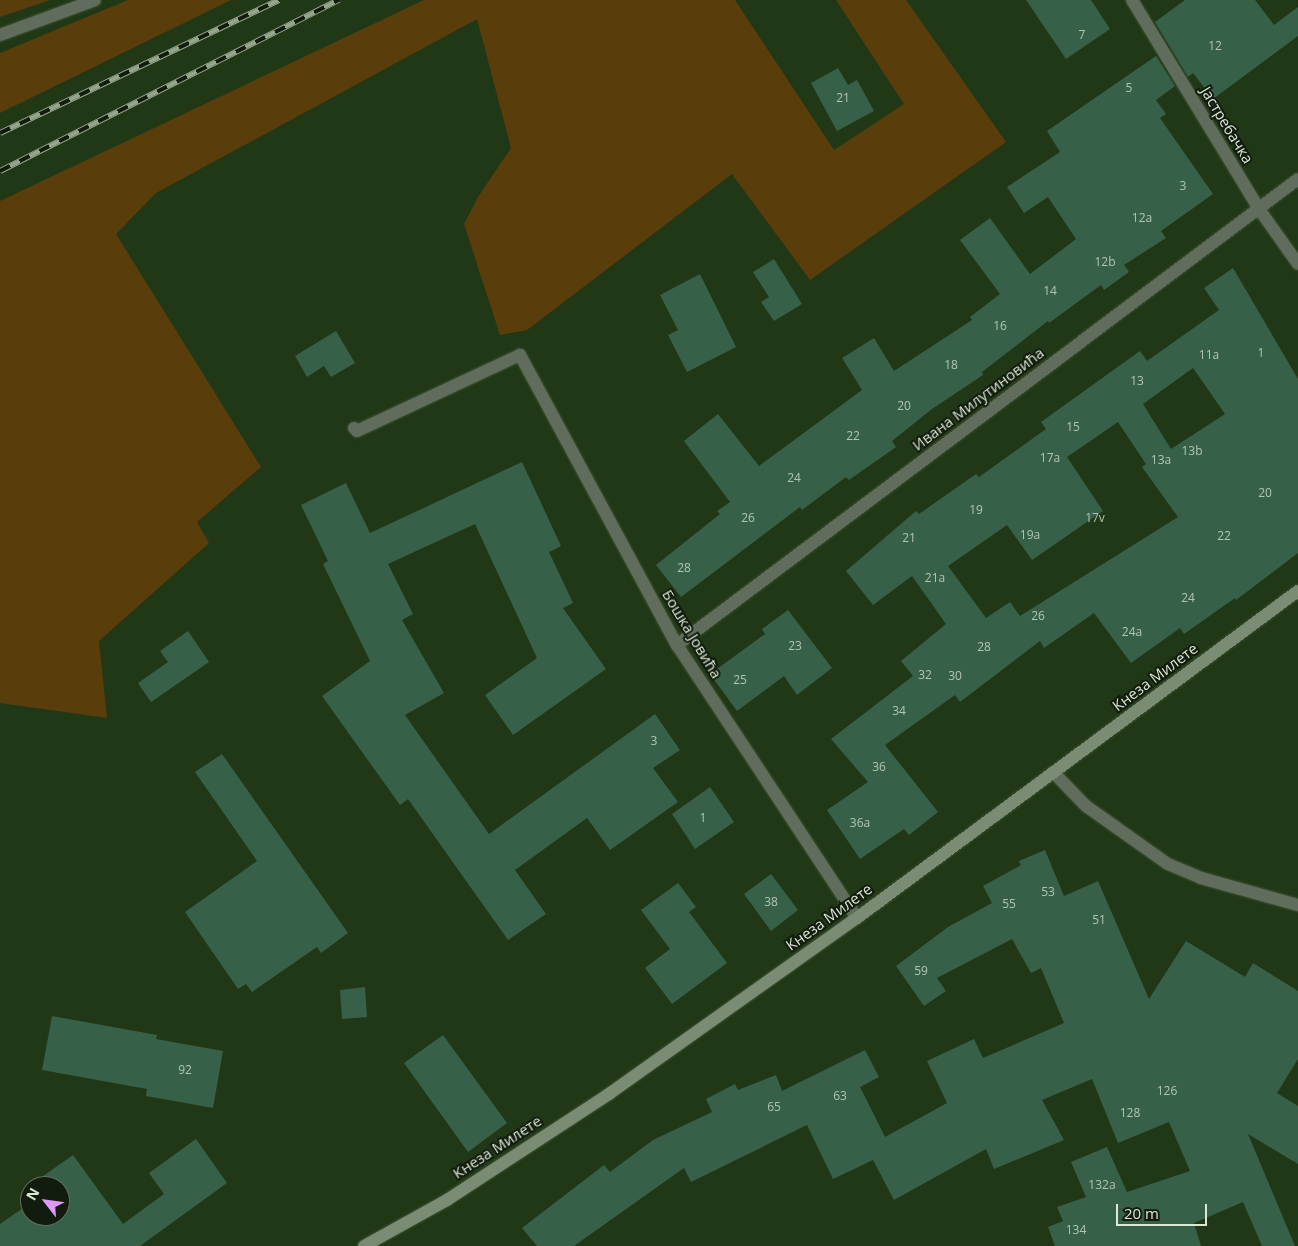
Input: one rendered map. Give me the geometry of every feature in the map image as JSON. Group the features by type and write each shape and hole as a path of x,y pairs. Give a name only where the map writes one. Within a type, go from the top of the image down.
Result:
{"main road":[{"name":"Кнеза Милете","path":"364,1246 447,1200 609,1094 857,918 1298,591"}],"street":[{"path":"0,35 96,0"},
{"name":"Јастребачка","path":"1132,0 1259,209 1298,264"},
{"name":"Ивана Милутиновића","path":"677,645 1298,179"},
{"name":"Бошка Јовића","path":"354,428 358,431 520,355 677,645 857,918"},
{"path":"1054,772 1086,806 1168,864 1201,878 1298,905"}],"shaded area":[{"path":"0,0 50,0 0,17"},
{"path":"128,0 231,0 0,113 0,53"},
{"path":"424,0 735,0 834,150 904,104 836,0 906,0 1006,142 810,280 732,174 527,330 500,335 464,224 478,197 511,148 477,19 156,193 116,234 261,467 197,522 209,543 99,641 107,718 0,703 0,201"}],"building":[{"path":"1026,0 1091,0 1110,29 1066,59"},
{"path":"1185,0 1255,0 1274,25 1298,7 1298,36 1213,99 1193,73 1188,77 1155,22"},
{"path":"1156,56 1175,86 1156,100 1166,114 1160,118 1213,194 1161,231 1166,238 1124,265 1129,272 1104,290 1101,285 1049,323 1048,321 982,372 983,375 932,409 892,441 896,447 849,480 846,477 802,510 800,507 681,597 656,565 720,514 717,511 730,502 684,441 718,414 759,466 862,390 842,358 874,338 894,371 972,320 970,317 1000,294 960,240 990,218 1030,274 1076,239 1048,197 1024,213 1007,187 1060,152 1047,131"},
{"path":"838,68 848,85 857,80 874,111 837,131 811,83"},
{"path":"774,259 802,304 774,321 761,302 769,297 753,272"},
{"path":"1233,268 1298,379 1298,553 1236,600 1235,598 1184,634 1180,628 1131,663 1094,613 1044,648 1040,641 960,702 955,695 885,745 938,812 909,835 904,829 860,859 827,810 868,782 831,739 913,676 901,661 946,624 912,576 873,605 846,571 916,511 919,514 976,474 979,477 1046,429 1041,422 1140,351 1147,361 1219,310 1204,288","holes":["1193,368 1225,414 1171,449 1143,404","1118,422 1146,464 1142,467 1178,517 1020,616 1010,602 986,618 948,566 1007,525 1032,560 1103,511 1067,457"]},
{"path":"700,274 736,347 687,372 668,335 678,330 660,295"},
{"path":"336,331 355,363 331,377 324,366 307,377 295,356"},
{"path":"522,462 561,546 549,552 573,603 563,608 606,669 513,735 485,695 537,658 475,524 388,564 413,614 402,620 444,693 405,715 489,834 655,714 680,750 653,768 678,802 610,850 587,818 515,870 546,914 508,940 408,799 400,805 322,696 370,661 323,564 328,561 301,505 346,483 370,533"},
{"path":"788,610 832,668 797,695 784,676 737,711 710,674 765,634 762,629"},
{"path":"188,631 209,662 151,702 138,683 168,662 160,651"},
{"path":"222,754 348,933 321,953 317,947 252,992 246,984 238,989 185,912 257,861 195,772"},
{"path":"710,787 734,822 695,849 672,814"},
{"path":"1045,850 1064,896 1098,881 1149,999 1186,941 1245,977 1253,963 1298,991 1298,1059 1277,1093 1298,1106 1298,1164 1248,1134 1295,1246 1262,1246 1243,1202 1194,1223 1201,1246 1055,1246 1048,1227 1063,1221 1057,1207 1086,1197 1071,1162 1107,1147 1127,1192 1190,1171 1169,1122 1118,1143 1092,1079 1042,1100 1064,1140 994,1169 986,1149 894,1200 873,1160 833,1179 807,1125 691,1182 684,1168 574,1246 537,1246 522,1228 604,1165 610,1172 653,1140 712,1112 706,1099 735,1084 738,1090 776,1075 782,1091 865,1050 879,1077 860,1087 885,1137 947,1103 927,1061 974,1039 983,1058 1064,1023 1041,968 1031,973 1012,939 937,978 946,991 924,1006 896,966 948,927 992,903 983,886 1021,865 1019,861"},
{"path":"771,874 798,910 771,931 744,894"},
{"path":"678,883 696,907 689,912 727,963 672,1004 645,968 670,949 641,910"},
{"path":"365,987 367,1017 342,1019 340,990"},
{"path":"52,1016 157,1035 156,1039 223,1051 213,1108 146,1096 147,1089 42,1070"},
{"path":"443,1035 507,1123 468,1152 404,1063"},
{"path":"196,1139 227,1183 140,1246 0,1246 0,1224 20,1210 20,1226 70,1226 70,1176 43,1176 73,1155 123,1224 164,1194 149,1173"}],"railway":[{"path":"0,133 279,0"},
{"path":"0,171 339,0"}]}
